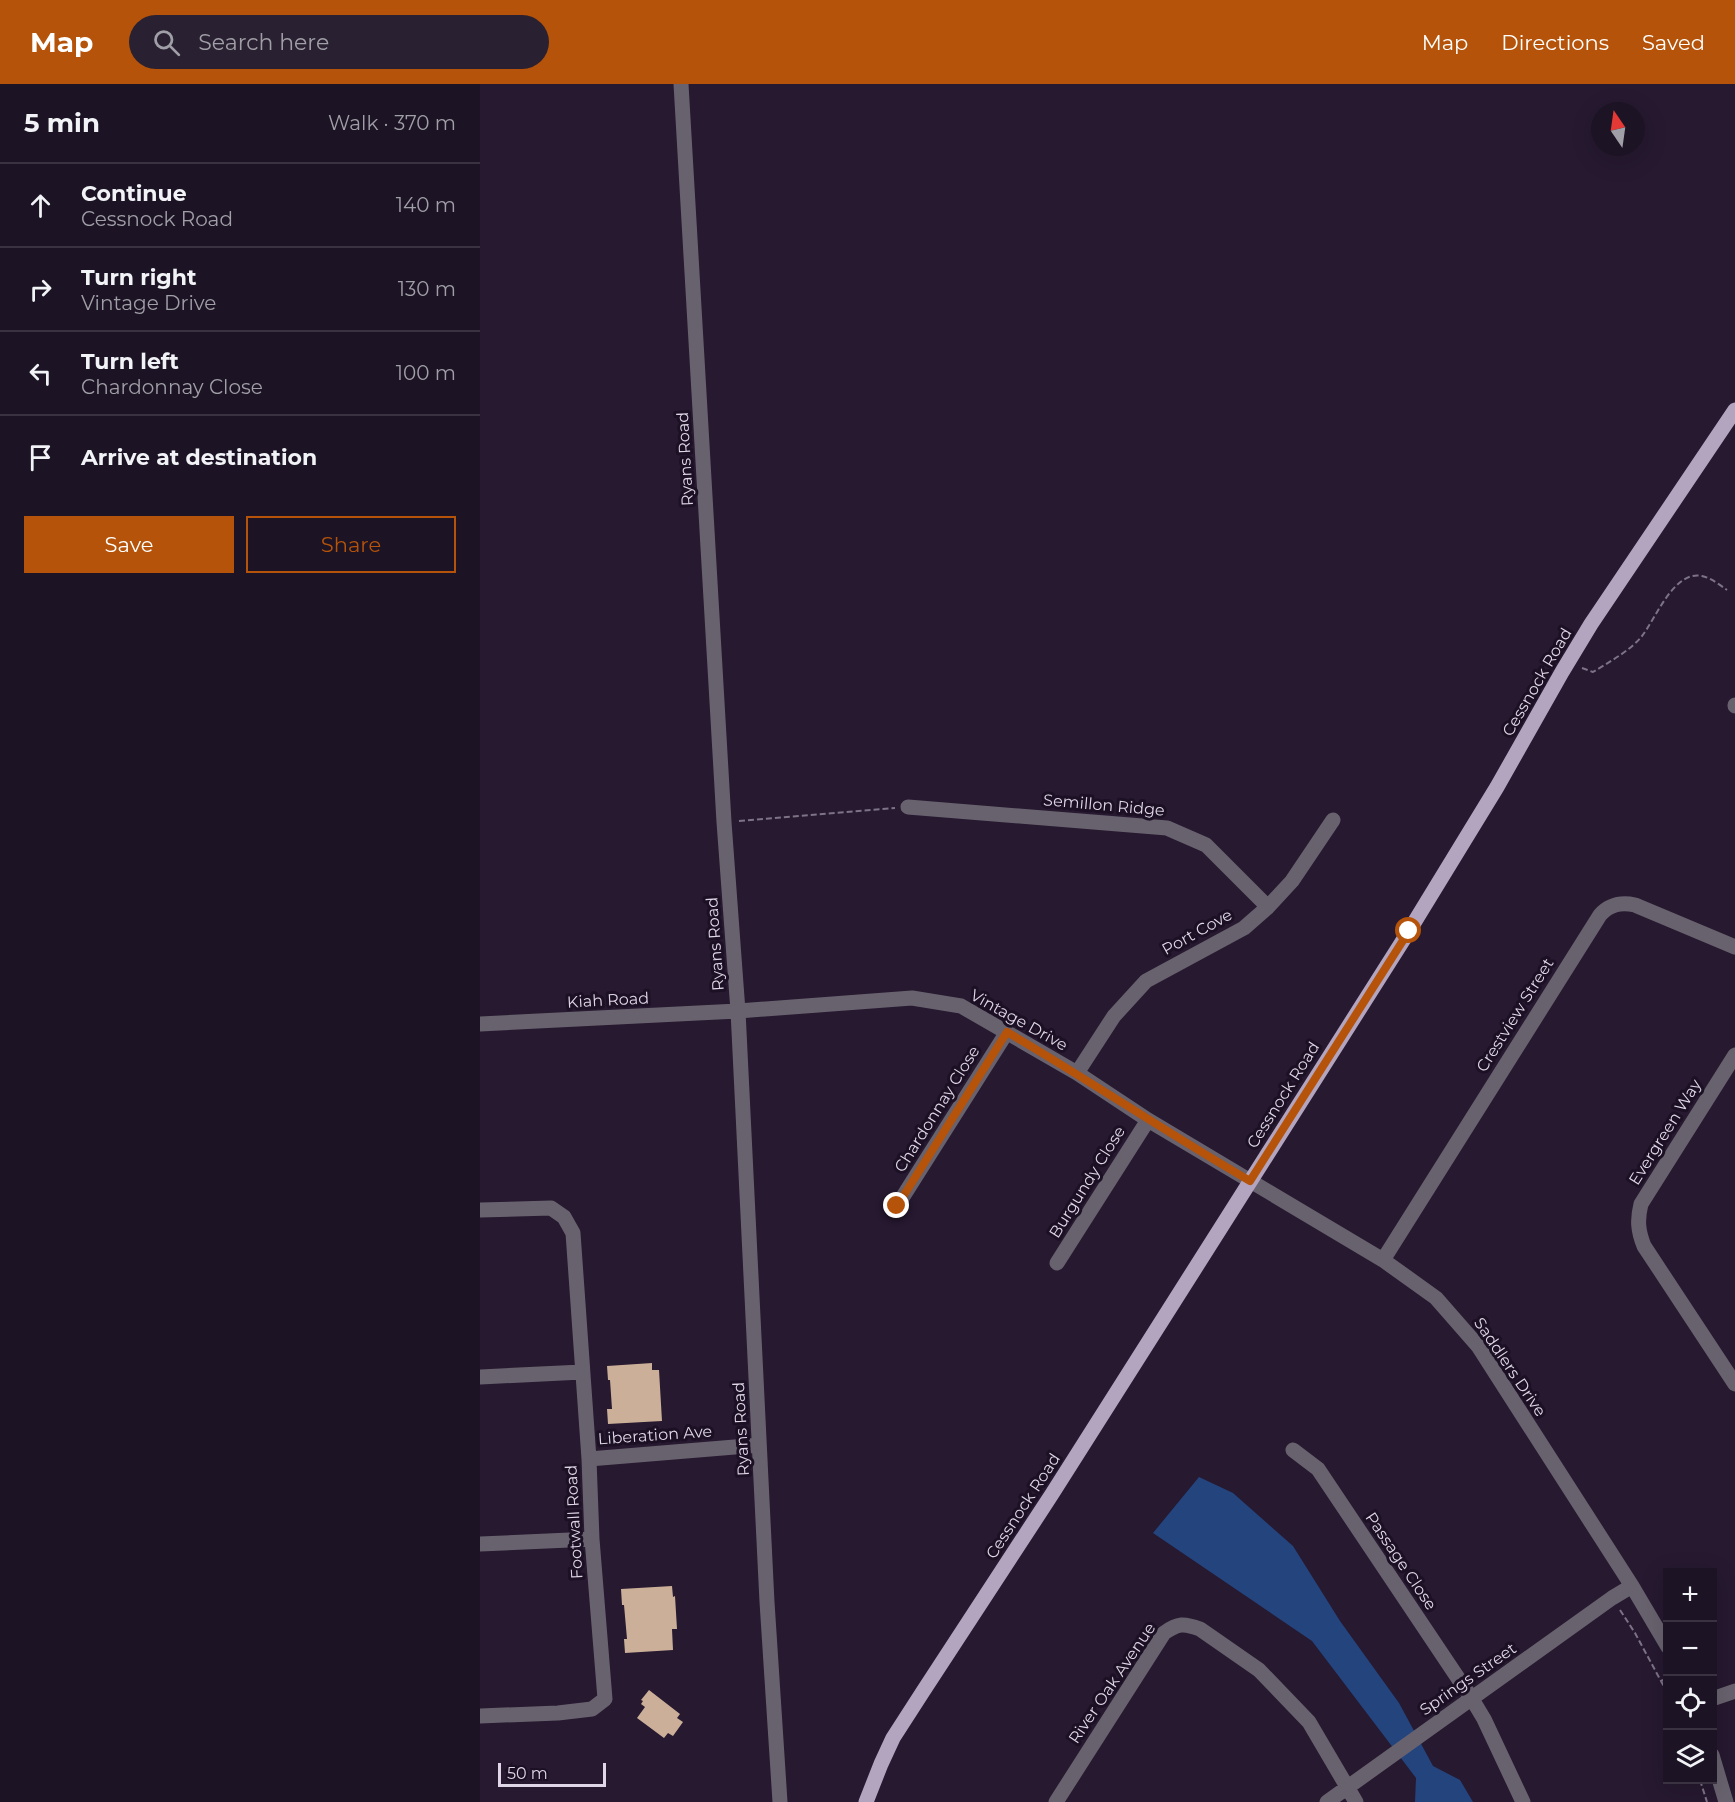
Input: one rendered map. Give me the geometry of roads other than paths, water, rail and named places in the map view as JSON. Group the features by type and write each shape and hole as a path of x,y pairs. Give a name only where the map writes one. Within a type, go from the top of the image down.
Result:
{"main road":[{"name":"Cessnock Road","path":"866,1802 880,1764 916,1702 1052,1494 1409,931 1474,825 1577,646 1735,410"}],"street":[{"name":"Ryans Road","path":"681,84 724,822 738,1011 759,1445 780,1802"},
{"name":"Semillon Ridge","path":"908,807 1167,828 1206,845 1268,907"},
{"name":"Port Cove","path":"1077,1073 1114,1016 1146,981 1244,928 1292,881 1333,820"},
{"name":"Crestview Street","path":"1383,1260 1604,910 1619,904 1635,905 1735,947"},
{"name":"Vintage Drive","path":"738,1011 912,998 961,1006 1077,1073 1148,1120 1250,1181"},
{"name":"Kiah Road","path":"480,1024 738,1011"},
{"name":"Chardonnay Close","path":"897,1206 1007,1032"},
{"name":"Evergreen Way","path":"1735,1055 1641,1204 1638,1226 1644,1246 1735,1384"},
{"name":"Burgundy Close","path":"1057,1263 1148,1120"},
{"name":"Saddlers Drive","path":"1250,1181 1383,1260 1436,1298 1478,1346 1632,1586 1663,1639"},
{"name":"Footwall Road","path":"480,1210 551,1208 564,1217 573,1233 589,1459 592,1539 605,1699 592,1709 558,1713 480,1716"},
{"path":"480,1377 582,1372"},
{"name":"Liberation Ave","path":"589,1459 759,1445"},
{"name":"Passage Close","path":"1293,1450 1318,1469 1472,1699 1524,1802"},
{"path":"480,1544 592,1539"},
{"name":"Springs Street","path":"1327,1802 1632,1586"},
{"name":"River Oak Avenue","path":"1056,1802 1164,1633 1175,1626 1182,1625 1200,1629 1259,1670 1309,1722 1356,1802"},
{"path":"1717,1698 1735,1691"},
{"path":"1717,1769 1726,1802"}],"water":[{"path":"1199,1477 1233,1493 1293,1546 1340,1621 1399,1703 1433,1766 1460,1780 1473,1802 1415,1802 1416,1778 1312,1641 1153,1533"}]}
